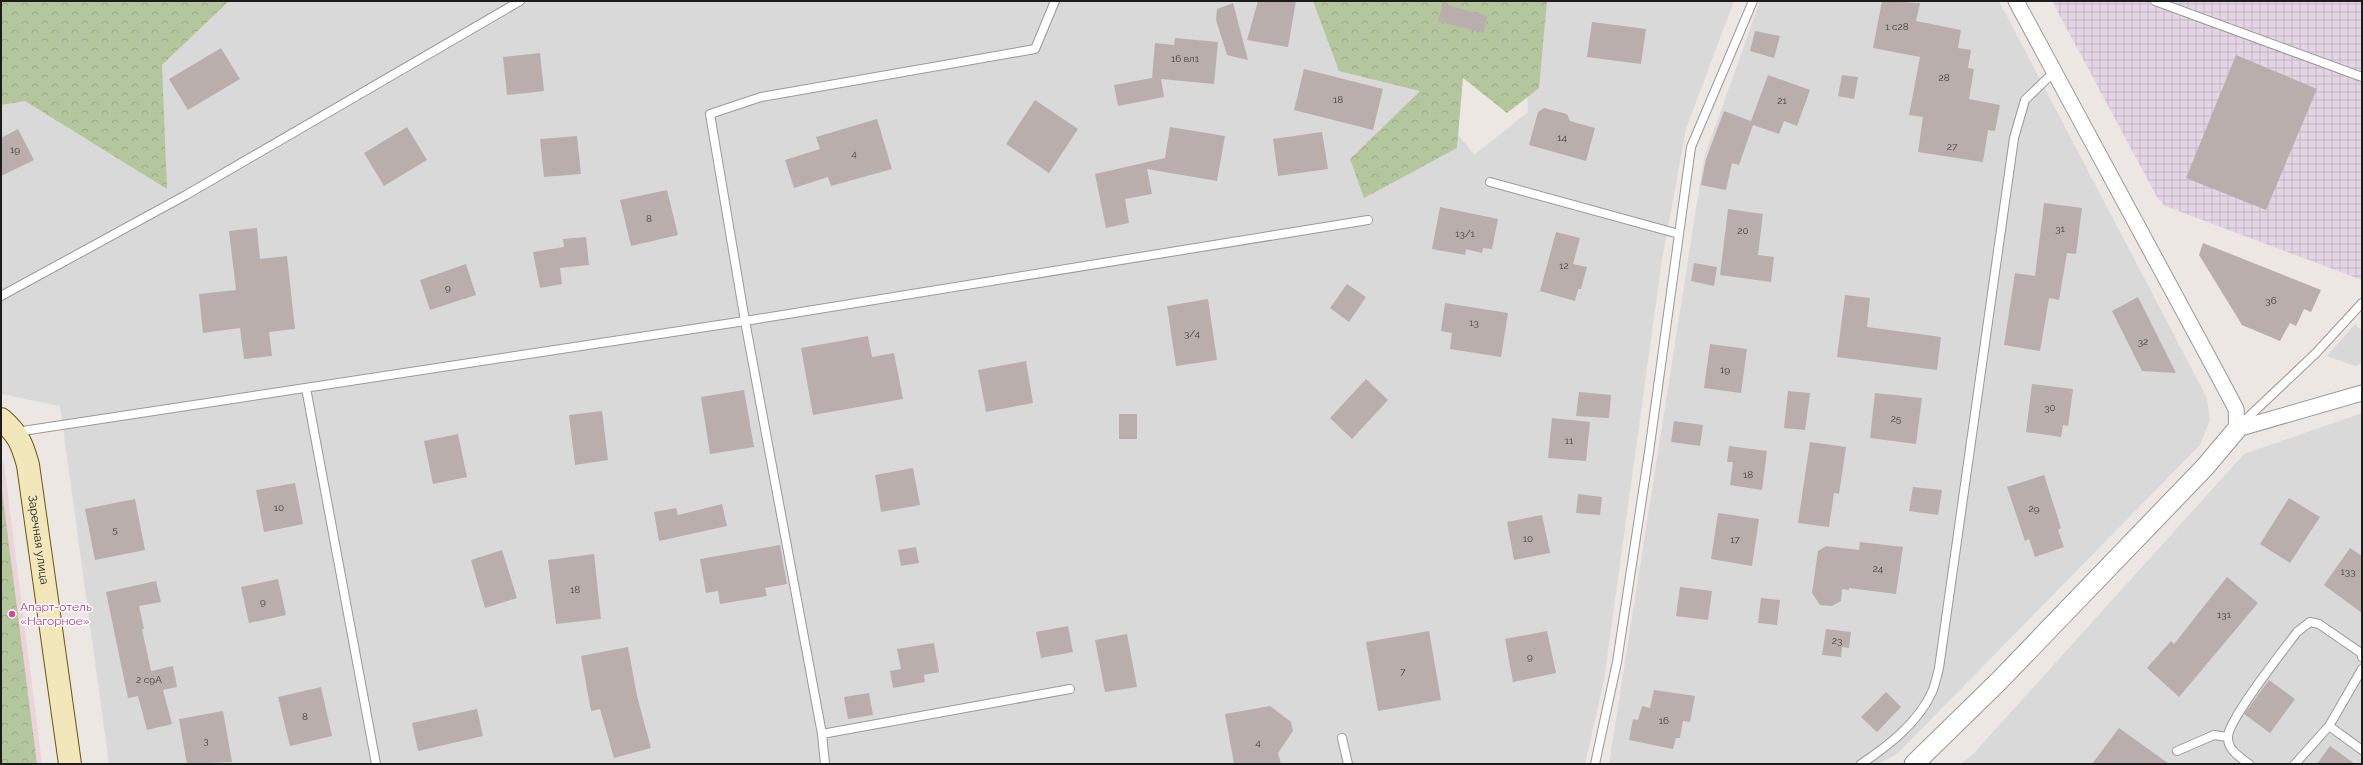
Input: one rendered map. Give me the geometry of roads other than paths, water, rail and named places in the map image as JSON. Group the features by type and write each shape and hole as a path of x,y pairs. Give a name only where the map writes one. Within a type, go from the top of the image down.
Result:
{"main road":[{"name":"Заречная улица","path":"8,426 23,444 28,465 70,764"}],"street":[{"path":"2016,1 2236,409 2236,429"},
{"path":"1914,764 2005,675 2205,466 2236,429 2362,393"}],"lane":[{"path":"1,296 186,195 520,1"},
{"path":"826,764 822,734 745,321 710,114 761,97 1035,50 1055,1"},
{"path":"1595,764 1620,639 1649,452 1691,147 1753,1"},
{"path":"2155,1 2362,77"},
{"path":"1861,764 1900,734 1922,710 1933,691 1938,668 2014,138 2025,100 2054,72"},
{"path":"1490,182 1679,234"},
{"path":"8,426 306,388 745,321 1368,220"},
{"path":"2236,429 2316,353 2362,303"},
{"path":"306,388 376,764"},
{"path":"2249,764 2233,752 2228,737 2238,713 2297,632 2310,622 2320,624 2361,653 2362,658"},
{"path":"2295,764 2328,726 2362,669"},
{"path":"822,734 1070,689"},
{"path":"2328,726 2362,750"},
{"path":"2177,751 2214,735 2228,737"},
{"path":"1342,738 1348,764"}],"place":[{"name":"Апарт-отель «Нагорное»","path":"12,614"}]}
